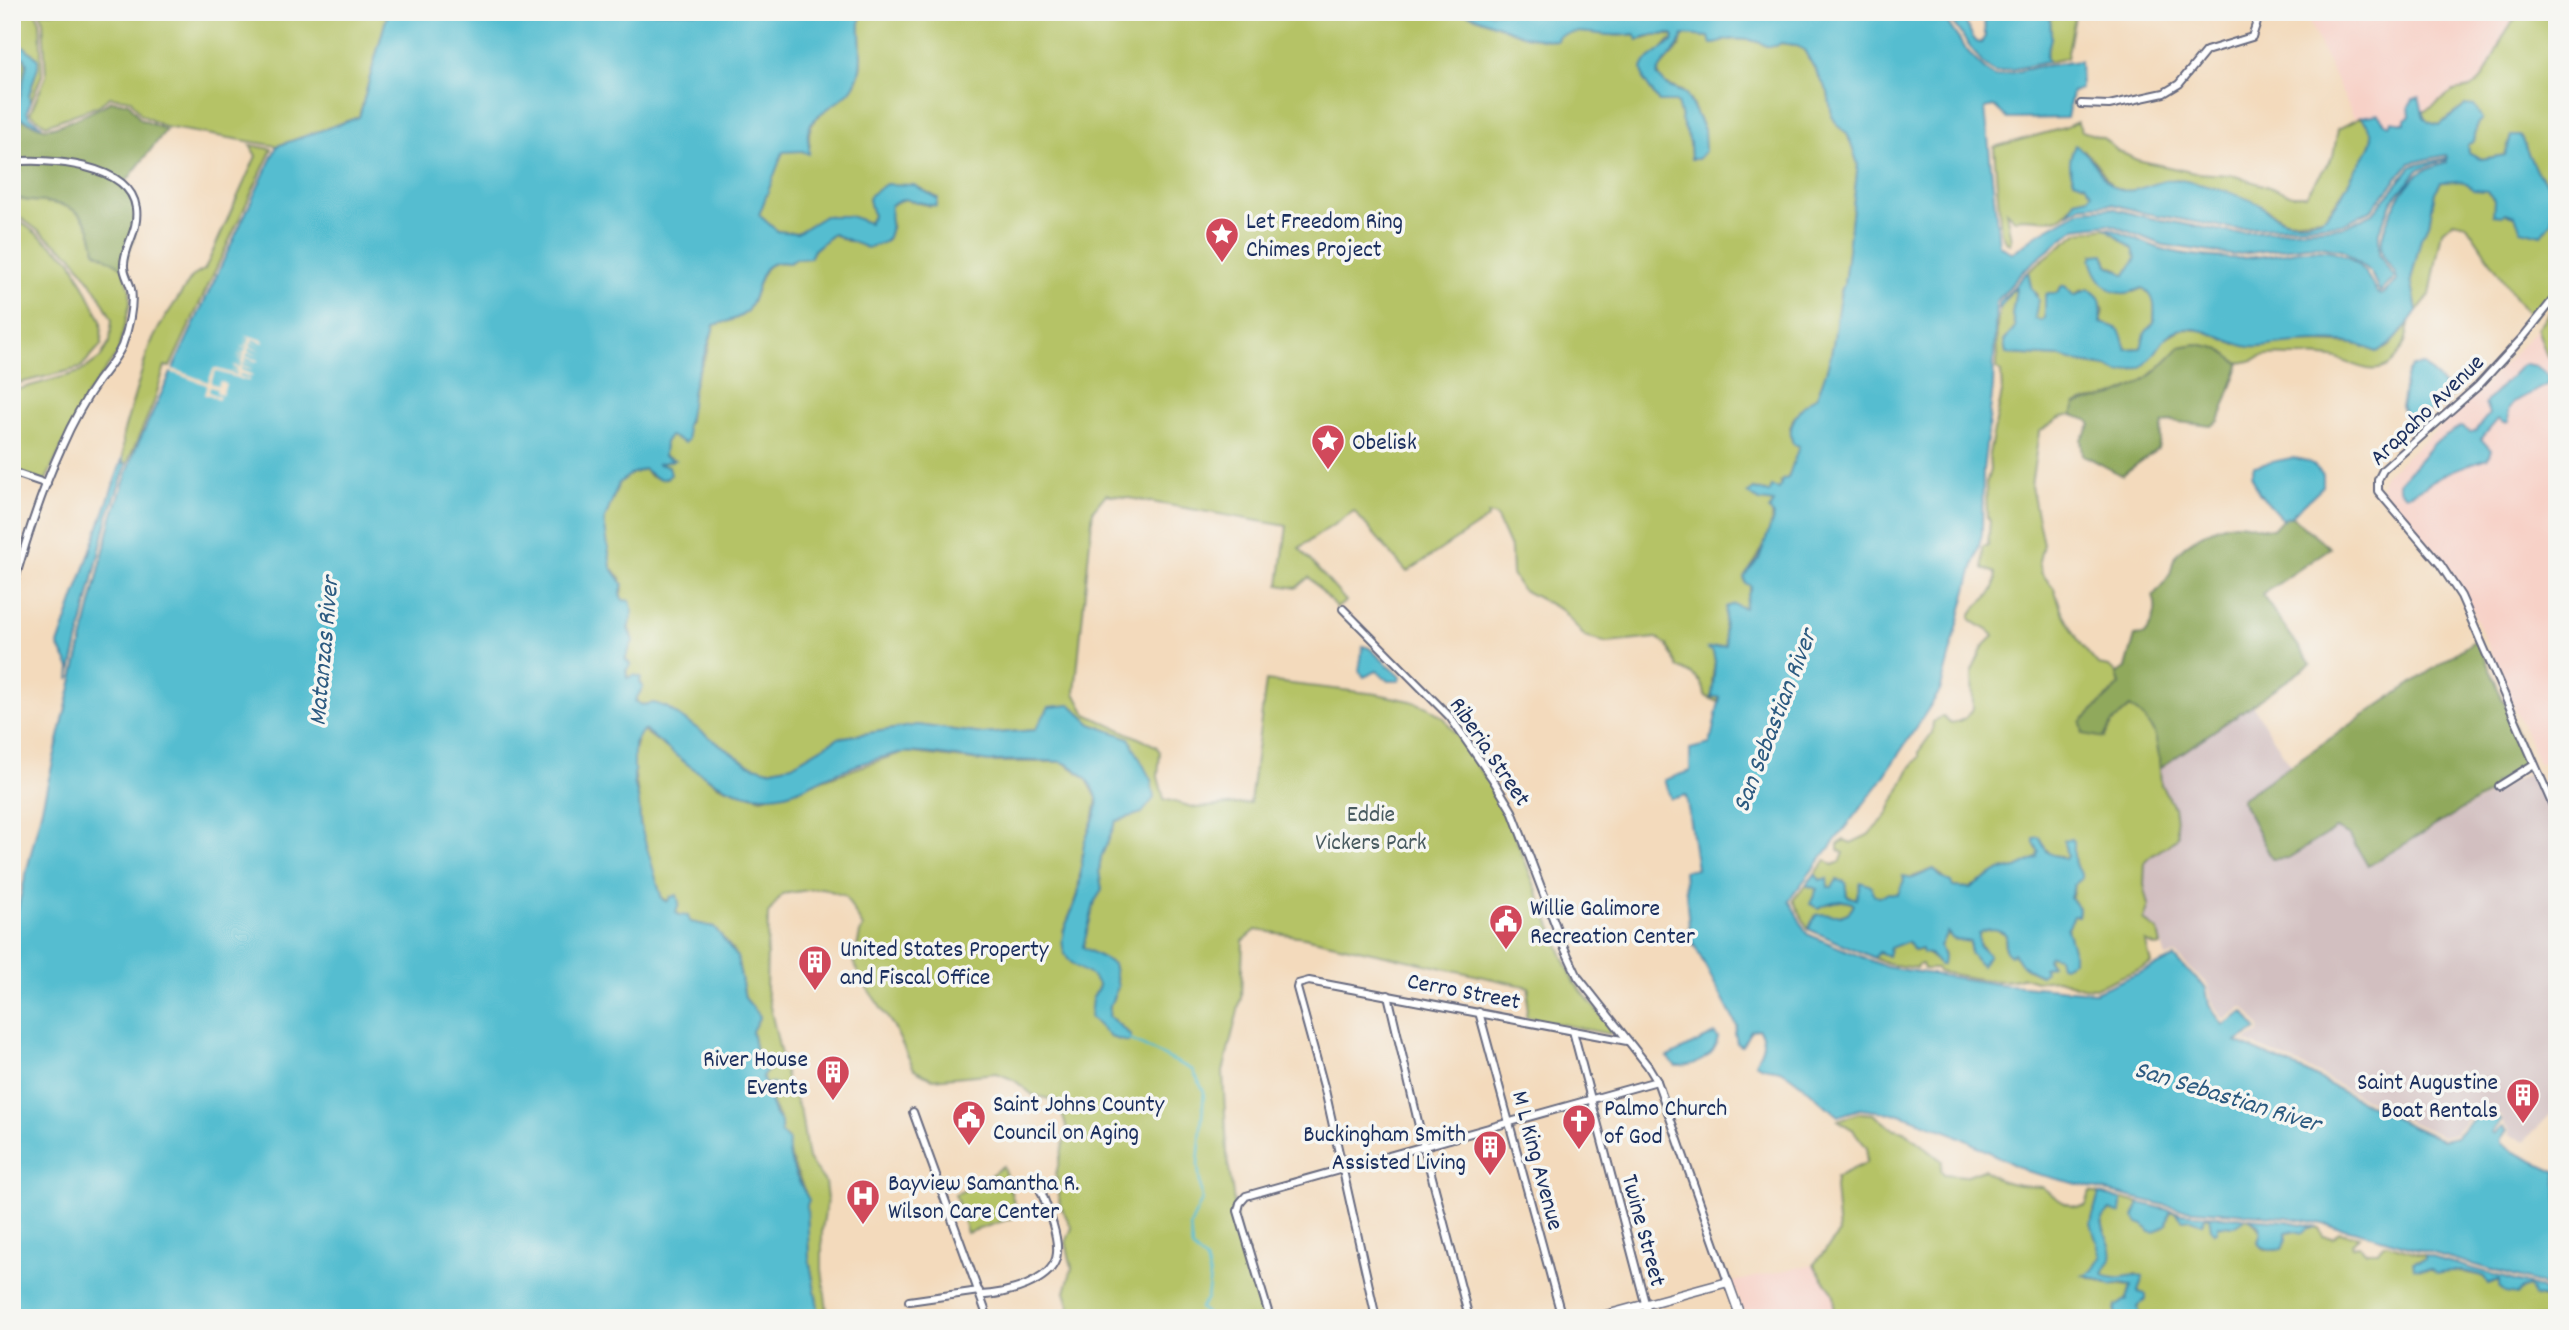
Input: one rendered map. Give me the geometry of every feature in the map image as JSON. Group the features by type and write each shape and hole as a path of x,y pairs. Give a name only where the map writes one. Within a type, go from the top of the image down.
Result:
{"street":[{"path":"2081,104 2109,105 2164,93 2179,84 2206,51 2252,37 2260,12"},
{"path":"12,162 52,160 99,172 127,188 136,207 135,230 124,260 132,303 123,344 70,428 23,547 12,591"},
{"name":"Arapaho Avenue","path":"2557,295 2524,337 2478,386 2383,470 2377,485 2378,491 2440,564 2461,596 2557,815"},
{"path":"12,472 47,484"},
{"name":"Riberia Street","path":"1343,609 1450,717 1512,811 1563,945 1578,977 1657,1081 1741,1318"},
{"path":"2499,786 2534,764"},
{"name":"Cerro Street","path":"1343,1171 1298,984 1309,981 1627,1041"},
{"path":"1388,995 1469,1318"},
{"name":"M L King Avenue","path":"1479,1012 1562,1318"},
{"name":"Twine Street","path":"1573,1031 1649,1318"},
{"path":"1270,1318 1238,1211 1246,1196 1657,1081"},
{"path":"913,1112 988,1318"},
{"path":"1343,1171 1377,1318"},
{"path":"909,1301 980,1293 994,1295 1029,1284 1053,1265 1057,1254 1055,1235 1036,1178"},
{"path":"1595,1318 1728,1282"}],"shaded area":[{"path":"2304,12 2557,12 2557,20 2523,14 2495,50 2488,69 2472,87 2453,92 2439,104 2422,112 2421,104 2413,98 2409,106 2410,116 2405,123 2390,125 2378,114 2355,120"},
{"path":"2537,328 2547,357 2557,361 2557,755 2539,764 2465,593 2443,561 2381,485 2383,477 2481,390","holes":["2549,384 2513,402 2508,411 2510,418 2498,419 2481,439 2488,458 2447,473 2429,482 2418,492 2466,428 2470,432 2475,431 2489,414 2485,402 2499,390"]},
{"path":"2252,704 2290,765 2241,799 2288,858 2335,829 2350,835 2367,866 2533,770 2557,830 2557,1108 2524,1141 2509,1135 2509,1129 2503,1124 2502,1118 2488,1106 2483,1106 2477,1114 2472,1114 2454,1134 2442,1136 2386,1111 2305,1067 2244,1041 2259,1033 2260,1027 2246,1009 2242,1008 2224,1020 2212,1003 2208,985 2176,955 2166,957 2158,931 2144,920 2149,905 2144,885 2145,862 2153,853 2171,845 2174,807 2161,785 2160,768"},
{"path":"1814,1264 1818,1275 1833,1289 1835,1305 1832,1318 1745,1318 1732,1282"}],"green space":[{"path":"12,12 36,12 40,22 42,75 30,104 29,95 38,66 25,47 12,42"},
{"path":"40,12 388,12 359,117 277,146 165,127 141,115 131,100 110,97 98,106 46,125 30,113 46,76 43,21"},
{"name":"Eddie Vickers Park","path":"861,12 1463,12 1525,36 1557,41 1557,36 1576,32 1635,34 1638,40 1669,35 1674,37 1673,41 1669,41 1657,55 1645,62 1644,80 1659,102 1677,102 1690,142 1691,159 1698,159 1702,155 1704,130 1690,100 1682,91 1663,83 1657,71 1680,46 1683,35 1710,37 1712,44 1736,39 1766,46 1781,43 1795,45 1804,50 1828,92 1832,116 1838,126 1847,133 1858,164 1844,285 1840,292 1839,314 1829,365 1817,397 1806,404 1793,419 1790,428 1800,446 1788,478 1780,482 1780,489 1769,493 1754,489 1757,499 1774,503 1773,514 1765,543 1744,577 1751,585 1744,609 1726,607 1726,645 1713,652 1713,697 1720,695 1718,702 1705,696 1700,681 1678,667 1667,645 1657,638 1607,643 1585,637 1563,611 1521,589 1512,574 1511,550 1496,516 1488,514 1488,518 1407,572 1354,511 1299,548 1346,601 1337,608 1309,577 1296,588 1279,585 1287,526 1106,494 1093,510 1075,693 1086,714 1156,746 1160,752 1158,777 1164,799 1196,808 1250,803 1266,681 1377,694 1428,707 1445,719 1501,801 1575,983 1613,1030 1609,1034 1526,1017 1529,987 1304,937 1256,930 1243,941 1241,998 1223,1072 1227,1155 1240,1242 1264,1318 1073,1318 1065,1292 1072,1268 1066,1242 1072,1228 1060,1205 1056,1174 1067,1129 1058,1101 1033,1095 1014,1080 997,1073 933,1079 914,1069 894,1027 859,976 854,962 863,927 845,896 822,888 782,894 768,914 766,989 788,1086 801,1114 808,1159 825,1182 827,1200 822,1230 822,1269 827,1311 825,1318 820,1318 809,1258 806,1194 787,1149 788,1139 781,1133 781,1122 771,1101 771,1085 765,1085 762,1076 770,1069 769,1066 759,1068 758,1064 752,1031 760,1016 745,998 733,950 714,927 690,922 688,916 676,912 679,903 662,899 650,863 640,822 633,757 642,730 719,786 762,798 904,752 990,762 1063,762 1086,778 1097,798 1094,816 1084,843 1077,897 1063,932 1065,954 1078,967 1096,978 1100,986 1092,999 1110,1037 1128,1042 1131,1035 1109,1016 1110,1005 1118,987 1113,964 1083,947 1095,901 1102,890 1099,871 1101,857 1116,821 1142,813 1129,738 1091,724 1071,705 1035,730 983,734 918,725 838,738 792,765 768,770 748,764 666,707 637,704 636,697 643,686 640,682 627,678 626,654 633,638 620,595 623,590 621,578 611,567 604,521 619,483 631,474 644,469 651,477 667,478 668,466 657,465 657,462 673,459 664,456 665,442 670,435 677,438 689,421 690,401 696,377 708,350 714,325 735,319 746,312 760,278 770,265 810,258 814,250 833,234 847,241 887,240 892,225 889,214 891,205 904,199 930,206 938,198 914,185 869,199 873,216 869,223 850,216 825,216 797,233 777,231 759,215 783,151 802,151 810,146 811,127 816,119 845,95 857,80 861,61"},
{"path":"2050,12 2074,12 2075,16 2067,58 2048,62 2046,56 2051,38"},
{"path":"2523,13 2557,20 2557,289 2533,319 2516,299 2466,224 2453,221 2442,231 2430,295 2417,311 2411,280 2421,237 2429,224 2435,192 2441,182 2460,180 2487,191 2505,213 2515,216 2548,184 2537,174 2520,136 2511,136 2505,155 2482,159 2468,153 2467,145 2474,141 2477,124 2465,105 2439,125 2428,122 2422,112 2454,91 2470,88 2478,82 2485,74 2507,30"},
{"path":"12,54 25,58 27,63 20,118 38,126 51,127 111,101 129,103 140,119 166,130 125,183 135,207 136,226 123,268 95,251 86,222 74,210 56,204 23,200 12,194"},
{"path":"2361,117 2372,131 2372,143 2352,178 2323,218 2287,221 2256,203 2178,179 2126,192 2112,186 2084,150 2074,180 2085,184 2092,193 2089,197 2075,200 2063,216 2056,219 2014,219 2006,211 2010,244 2001,233 1994,147 2077,122 2082,131 2103,138 2118,151 2137,160 2195,173 2232,175 2293,195 2306,195 2333,156 2338,129"},
{"path":"250,145 272,149 170,367 165,366 154,402 127,464 123,463 123,434 149,347 192,277 205,269 256,156"},
{"path":"12,194 23,200 66,206 81,215 90,230 95,251 123,268 130,290 130,304 118,353 87,395 45,482 12,472 12,391 80,372 100,358 110,341 112,319 97,291 72,256 21,218 12,215"},
{"path":"12,219 21,222 71,260 101,320 102,344 80,368 12,385"},
{"path":"2106,228 2133,249 2137,257 2126,275 2108,265 2106,258 2094,255 2133,292 2143,288 2153,297 2154,322 2141,348 2126,349 2111,326 2101,323 2103,308 2081,290 2074,296 2062,286 2056,293 2045,296 2045,318 2042,321 2035,318 2037,295 2031,287 2028,271 2079,232"},
{"path":"2016,288 2012,315 2015,327 2004,341 2006,354 2061,357 2107,367 2120,373 2155,353 2164,339 2181,329 2203,330 2236,344 2362,344 2376,352 2389,347 2409,324 2398,357 2385,367 2377,369 2316,356 2270,356 2239,362 2225,352 2180,347 2132,388 2108,397 2075,404 2072,415 2060,418 2039,432 2031,486 2043,544 2039,561 2042,574 2054,588 2062,611 2081,645 2098,665 2109,667 2117,673 2120,685 2081,722 2104,738 2111,724 2130,707 2147,719 2158,741 2161,785 2174,807 2178,836 2145,862 2144,885 2149,905 2144,920 2158,931 2161,946 2156,947 2146,942 2151,964 2095,988 2057,979 1982,979 1924,969 1922,964 1916,968 1887,964 1874,958 1878,951 1888,956 1890,948 1907,941 1915,951 1921,949 1942,965 1944,955 1940,946 1947,932 1953,939 1970,942 1970,953 1975,958 1984,951 1978,941 1979,933 1993,929 2006,935 2004,947 2013,953 2019,962 2039,974 2051,963 2046,956 2058,957 2069,939 2067,929 2074,916 2078,916 2079,909 2070,898 2077,870 2072,853 2074,849 2064,841 2067,856 2065,859 2051,855 2042,844 2034,843 2039,853 2037,858 2017,868 2000,870 1970,888 1953,887 1934,869 1904,880 1899,894 1879,897 1860,890 1856,899 1847,896 1845,882 1837,880 1833,887 1828,887 1824,879 1819,880 1815,874 1826,860 1833,865 1840,862 1844,853 1838,850 1838,845 1844,840 1851,843 1868,835 1886,817 1910,768 1919,757 1919,751 1932,733 1933,722 1942,716 1950,723 1957,722 1967,717 1973,708 1972,671 1983,647 1994,636 1970,618 1991,594 1996,582 1995,573 1983,568 1982,547 1988,545 1990,520 1987,517 1986,484 1990,470 1989,454 2002,393 2001,372 1997,369 1997,324 2002,303"},
{"path":"2557,302 2557,361 2547,357 2537,328"},
{"path":"2196,344 2219,349 2240,363 2219,421 2211,426 2171,421 2163,424 2158,449 2122,475 2083,455 2081,439 2091,425 2088,420 2072,415 2075,404 2113,396 2137,385 2154,373 2180,347"},
{"path":"2291,516 2330,548 2262,595 2311,664 2160,768 2154,733 2145,720 2130,707 2111,724 2104,738 2083,734 2081,722 2120,685 2117,673 2126,668 2135,636 2144,635 2150,626 2155,612 2153,596 2170,574 2178,553 2201,535 2228,524 2240,523 2273,529 2282,519"},
{"path":"2477,639 2529,762 2494,784 2496,789 2368,866 2350,836 2336,829 2288,858 2272,859 2241,799"},
{"path":"1806,885 1817,889 1813,899 1819,908 1845,901 1854,904 1852,909 1838,916 1816,915 1808,929 1793,900"},
{"path":"1860,1113 1873,1114 1892,1128 1904,1131 1942,1161 1941,1170 1944,1174 1965,1176 1984,1169 2003,1181 2042,1187 2063,1202 2080,1207 2086,1205 2090,1192 2099,1194 2091,1223 2102,1257 2089,1277 2110,1284 2131,1286 2127,1299 2115,1307 2115,1318 1832,1318 1835,1299 1833,1293 1814,1264 1839,1234 1836,1177 1866,1163 1867,1148 1853,1130 1838,1120"},
{"path":"1003,1166 1018,1216 967,1233 955,1194 977,1185"},
{"path":"2122,1199 2140,1203 2135,1215 2144,1225 2158,1230 2167,1224 2170,1212 2173,1211 2192,1219 2209,1216 2211,1225 2251,1219 2261,1232 2258,1242 2265,1250 2278,1250 2285,1233 2311,1228 2319,1228 2323,1236 2333,1238 2339,1232 2359,1236 2352,1243 2353,1246 2359,1245 2366,1252 2379,1252 2384,1244 2387,1244 2425,1255 2425,1259 2415,1261 2415,1268 2477,1275 2484,1277 2488,1284 2499,1280 2506,1293 2517,1294 2529,1287 2535,1296 2555,1300 2557,1318 2142,1318 2137,1309 2141,1294 2138,1292 2136,1274 2120,1278 2103,1275 2111,1253 2102,1219 2110,1210 2119,1211"}],"water":[{"name":"Matanzas River","path":"388,12 861,12 860,69 853,87 842,99 821,113 811,125 808,132 809,154 802,151 783,152 759,215 777,231 797,233 825,216 850,216 869,223 873,216 870,195 886,184 914,185 938,199 936,206 904,199 891,205 890,229 885,242 867,248 833,234 814,250 810,258 769,265 760,278 746,312 735,319 714,325 694,383 686,425 688,439 685,443 670,436 665,442 664,456 675,460 657,464 669,466 671,475 659,479 644,469 631,474 619,483 604,521 611,567 623,584 620,595 623,600 630,601 633,612 628,629 633,641 625,659 631,665 626,670 627,678 634,675 641,677 643,687 635,701 642,705 654,703 666,707 748,764 768,770 792,765 838,738 918,725 983,734 1035,730 1049,707 1071,705 1091,724 1129,738 1151,780 1154,798 1142,813 1116,821 1101,857 1099,871 1102,890 1095,901 1083,947 1113,964 1118,987 1110,1005 1109,1016 1131,1036 1128,1042 1110,1037 1090,1017 1092,999 1099,986 1092,977 1068,959 1063,947 1066,925 1079,892 1084,844 1097,804 1095,792 1089,782 1070,766 1052,761 990,762 909,752 852,767 782,795 760,796 718,784 680,759 645,730 634,744 634,782 639,802 640,824 662,899 667,902 677,895 679,903 676,912 679,915 688,916 690,922 714,927 737,957 745,998 760,1016 752,1031 758,1064 760,1067 770,1067 762,1076 765,1085 777,1085 775,1093 769,1098 775,1115 781,1122 781,1133 789,1141 795,1172 809,1200 809,1258 820,1318 12,1318 12,932 112,517 135,450 277,146 359,117"},
{"name":"San Sebastian River","path":"1463,12 1941,12 1971,55 1994,77 2036,67 2080,61 2081,89 2072,92 2067,118 2008,119 1994,106 1985,108 1999,245 2012,253 2035,236 2081,210 2112,208 2145,217 2234,233 2344,227 2373,213 2412,166 2447,158 2446,155 2410,163 2371,210 2343,224 2235,229 2145,213 2112,204 2081,206 2069,213 2075,200 2089,197 2092,193 2085,184 2074,180 2072,175 2070,162 2075,145 2088,155 2109,183 2122,190 2181,180 2257,203 2285,220 2303,222 2322,218 2330,211 2370,147 2371,131 2361,117 2378,114 2390,125 2392,121 2405,123 2405,119 2410,116 2409,106 2413,99 2419,97 2425,119 2439,125 2465,105 2475,106 2482,119 2477,124 2474,141 2467,145 2468,152 2482,159 2505,155 2511,136 2520,136 2537,173 2548,184 2553,204 2552,221 2541,235 2521,230 2515,216 2506,213 2502,216 2493,215 2494,200 2487,191 2473,190 2463,182 2441,182 2435,192 2429,224 2421,238 2411,280 2417,311 2395,340 2376,352 2353,344 2327,341 2250,347 2201,330 2183,329 2170,335 2147,363 2120,373 2107,367 2061,357 2006,354 2004,341 2015,327 2012,315 2016,288 2011,291 1999,310 1999,303 2028,271 2031,287 2038,300 2035,318 2040,321 2045,318 2045,295 2048,293 2057,293 2065,286 2074,296 2088,289 2100,300 2101,323 2120,331 2126,349 2141,348 2145,333 2154,322 2154,303 2143,288 2128,293 2113,291 2095,272 2091,259 2094,255 2104,254 2108,265 2126,275 2136,258 2133,249 2106,228 2153,246 2203,256 2251,258 2312,250 2331,251 2348,257 2364,271 2377,293 2382,295 2397,281 2382,253 2383,233 2393,208 2415,178 2447,162 2447,159 2418,170 2392,201 2379,232 2379,255 2395,278 2380,292 2371,273 2343,250 2315,245 2232,255 2163,245 2109,224 2076,228 2024,270 1996,302 1993,387 1983,470 1982,534 1940,691 1879,784 1789,900 1807,934 1886,967 1997,984 2095,992 2174,958 2206,988 2209,1005 2223,1025 2244,1012 2257,1030 2236,1042 2304,1071 2385,1114 2442,1140 2456,1137 2486,1109 2501,1121 2492,1132 2494,1134 2502,1127 2507,1131 2501,1138 2501,1143 2557,1172 2557,1295 2540,1284 2353,1230 2287,1217 2181,1209 2026,1171 1952,1133 1900,1114 1860,1109 1838,1116 1786,1073 1755,1063 1763,1042 1758,1029 1751,1030 1742,1046 1737,1043 1737,1026 1690,937 1684,871 1697,869 1686,795 1671,799 1664,780 1690,771 1690,749 1710,744 1720,697 1712,697 1715,661 1713,652 1708,649 1726,645 1726,607 1733,604 1744,608 1751,586 1745,583 1744,577 1759,559 1774,516 1769,510 1774,503 1760,501 1747,494 1754,489 1769,493 1772,487 1779,489 1782,480 1788,478 1799,446 1793,444 1791,437 1793,423 1800,410 1817,396 1824,377 1832,351 1844,285 1858,164 1847,133 1838,126 1832,116 1828,92 1804,50 1795,45 1781,43 1766,46 1736,39 1711,44 1709,37 1683,35 1657,75 1667,86 1686,94 1704,130 1705,151 1698,159 1691,159 1690,142 1677,102 1659,102 1644,80 1642,68 1645,62 1673,41 1671,34 1653,35 1638,40 1634,34 1576,32 1558,36 1557,41 1525,36"},
{"path":"1945,12 1963,18 1973,37 1981,43 1985,36 1984,12 2050,12 2051,38 2046,56 2048,62 1995,73 1982,63"},
{"path":"12,42 25,47 38,59 27,111 29,116 42,126 20,118 17,111 27,63 25,58 12,54"},
{"path":"2525,364 2536,366 2548,375 2549,384 2513,402 2508,411 2509,422 2504,423 2498,419 2481,439 2491,450 2488,458 2440,476 2406,495 2399,489 2399,482 2433,444 2461,427 2470,432 2475,431 2489,414 2485,403"},
{"path":"2424,365 2453,395 2417,420 2407,418 2401,406 2406,375 2412,366"},
{"path":"123,457 123,463 127,464 108,516 69,680 70,668 58,645"},
{"path":"2291,458 2309,462 2316,467 2323,475 2323,486 2291,516 2282,519 2259,493 2251,475 2254,466"},
{"path":"1363,646 1369,648 1401,677 1400,681 1388,681 1377,671 1364,677 1359,671"},
{"path":"2039,837 2049,853 2065,859 2067,856 2064,841 2072,839 2075,863 2081,874 2070,898 2079,909 2078,916 2074,916 2067,929 2073,949 2073,961 2063,966 2060,965 2058,957 2049,955 2047,960 2052,965 2043,968 2045,971 2040,975 2021,965 2013,953 2010,955 2006,951 2006,935 1996,930 1989,929 1979,934 1979,946 1989,955 1981,966 1970,953 1970,942 1953,939 1947,932 1940,946 1944,957 1943,965 1939,965 1929,954 1922,953 1921,949 1913,950 1908,941 1890,948 1888,956 1879,952 1874,958 1808,929 1816,915 1843,915 1851,910 1854,904 1836,902 1819,908 1810,904 1817,889 1806,885 1815,874 1820,880 1827,878 1828,887 1832,887 1837,880 1845,882 1847,896 1856,899 1861,882 1871,886 1874,895 1879,897 1888,893 1898,894 1903,876 1914,878 1934,869 1941,878 1951,882 1953,887 1970,888 2000,870 2017,868 2037,858 2039,852 2034,838"},
{"path":"1715,1034 1718,1038 1713,1051 1697,1063 1676,1066 1667,1057"},
{"path":"2099,1194 2122,1199 2121,1214 2110,1210 2102,1219 2111,1254 2103,1275 2113,1278 2143,1276 2138,1292 2146,1294 2146,1299 2137,1307 2142,1318 2115,1318 2115,1307 2127,1299 2131,1286 2122,1282 2111,1285 2083,1275 2093,1270 2101,1257 2091,1223"},
{"path":"2140,1203 2173,1211 2170,1212 2167,1224 2154,1233 2138,1223 2134,1217"},
{"path":"2174,1211 2246,1218 2235,1226 2219,1225 2214,1232 2209,1216 2205,1216 2202,1224 2192,1219 2183,1220"},
{"path":"2248,1218 2317,1227 2309,1227 2303,1233 2286,1233 2282,1249 2270,1250 2260,1246 2258,1242 2261,1232 2258,1224"},
{"path":"2425,1255 2539,1288 2557,1299 2557,1303 2549,1298 2534,1296 2529,1287 2522,1289 2517,1295 2506,1293 2499,1287 2499,1280 2488,1284 2484,1277 2473,1273 2437,1273 2432,1269 2414,1268 2413,1262 2425,1259"}],"pier":[{"path":"243,334 263,340 264,343 252,339 252,342 262,347 251,343 250,346 261,351 249,348 248,351 260,356 248,353 246,356 258,362 246,358 245,361 256,366 244,362 243,365 255,370 242,367 241,370 253,375 240,374 239,376 251,380 247,381 215,371 211,383 218,386 220,381 226,384 222,395 216,392 217,389 210,387 209,392 220,397 218,400 204,395 207,385 168,371 170,368 208,382 214,368 237,375 230,370 238,371 232,365 241,365 234,362 241,364 235,357 242,360 243,358 236,354 244,356 238,351 246,350 239,346 247,348 241,342 249,342 242,338 249,341 250,339"}],"waterway":[{"path":"1129,1039 1193,1070 1204,1092 1198,1165 1202,1200 1190,1226 1192,1248 1206,1261 1210,1277 1207,1298 1200,1308 1211,1318"}],"place":[{"name":"Let Freedom Ring Chimes Project","path":"1222,264"},
{"name":"Obelisk","path":"1328,471"},
{"name":"Willie Galimore Recreation Center","path":"1506,951"},
{"name":"United States Property and Fiscal Office","path":"815,992"},
{"name":"River House Events","path":"833,1102"},
{"name":"Saint Augustine Boat Rentals","path":"2523,1125"},
{"name":"Saint Johns County Council on Aging","path":"969,1147"},
{"name":"Palmo Church of God","path":"1579,1151"},
{"name":"Buckingham Smith Assisted Living","path":"1490,1177"},
{"name":"Bayview Samantha R. Wilson Care Center","path":"863,1226"}]}
